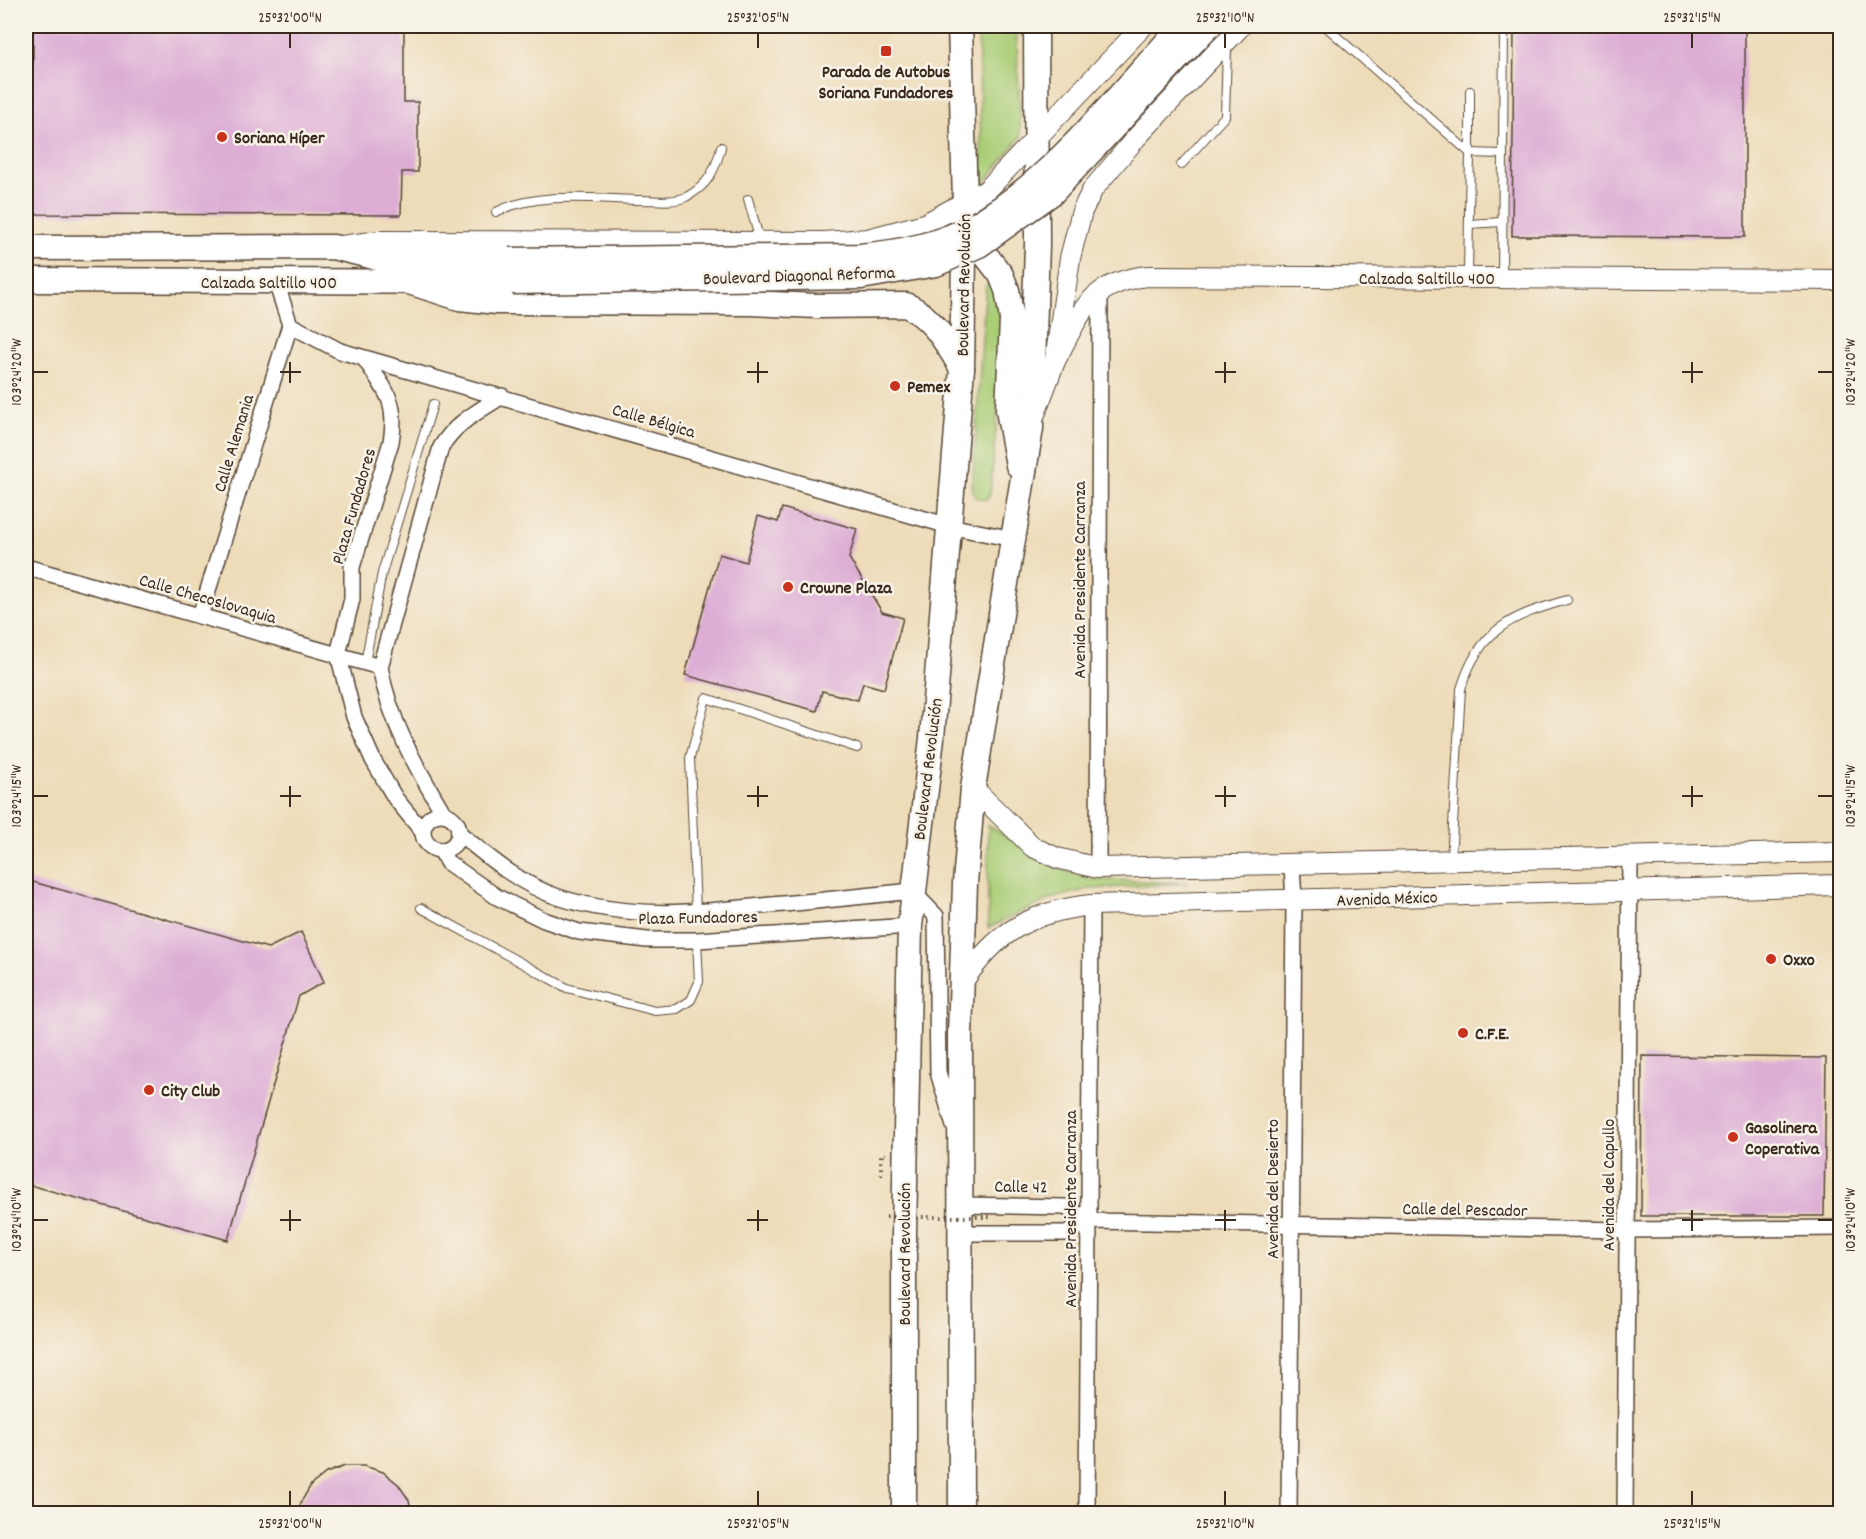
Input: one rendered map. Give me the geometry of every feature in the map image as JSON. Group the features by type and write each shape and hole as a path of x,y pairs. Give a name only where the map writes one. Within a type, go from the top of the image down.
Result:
{"main road":[{"name":"Boulevard Revolución","path":"904,1514 904,1234 910,926 912,891 932,738 962,368 964,203 960,26"},
{"path":"961,1514 964,883 973,788 1030,428 1037,138 1036,26"},
{"name":"Boulevard Diagonal Reforma","path":"510,271 860,256 892,253 933,243 973,226 1032,184 1104,112 1182,26"},
{"name":"Boulevard Diagonal Reforma","path":"510,271 861,277 936,264 979,245 1052,193 1208,26"},
{"path":"964,203 984,253 1001,276 1007,290 1012,320 1008,410 1021,482"},
{"path":"862,304 872,295 879,273 875,250 868,239"},
{"path":"817,306 807,295 803,273 813,252 823,242"},
{"name":"Calzada Saltillo 400","path":"26,248 333,247 383,259 510,271"},
{"name":"Calzada Saltillo 400","path":"26,280 409,282 510,271"},
{"path":"409,282 459,298 497,302 906,305 919,311 935,325 962,368"}],"street":[{"path":"333,247 380,241 823,242 868,239 925,225 987,190 1143,26"},
{"path":"1030,428 1055,361 1070,258 1082,211 1093,189 1136,138 1241,26"},
{"path":"1101,72 1092,89 1092,108 1101,125 1117,136 1136,138"},
{"name":"Calzada Saltillo 400","path":"1055,361 1082,310 1100,292 1123,279 1148,276 1840,280"},
{"path":"276,282 290,325"},
{"name":"Avenida Presidente Carranza","path":"1098,868 1100,292"},
{"name":"Calle Bélgica","path":"290,325 340,351 949,526 1013,539"},
{"name":"Calle Alemania","path":"200,616 290,325"},
{"name":"Plaza Fundadores","path":"364,358 393,404 395,421 391,442 352,567 352,599 338,654 354,717 373,760 395,798 422,831"},
{"path":"444,814 432,816 424,824 422,831 429,846 441,850 453,845 459,833 457,823 444,814 404,744 372,665 441,447 461,421 502,396"},
{"name":"Calle Checoslovaquia","path":"26,567 372,665"},
{"name":"Avenida México","path":"973,788 1033,847 1057,858 1098,868 1292,866 1840,852"},
{"name":"Plaza Fundadores","path":"459,833 520,879 557,897 597,907 644,912 696,913 912,891"},
{"name":"Plaza Fundadores","path":"441,850 447,862 497,897 553,923 579,932 647,940 697,940 910,926"},
{"name":"Avenida del Capullo","path":"1625,1514 1629,857"},
{"name":"Avenida del Desierto","path":"1289,1514 1294,901 1292,866"},
{"name":"Avenida México","path":"962,984 987,950 1002,936 1029,919 1059,909 1091,905 1840,885"},
{"path":"912,891 936,916 938,1072 962,1146"},
{"name":"Avenida Presidente Carranza","path":"1087,1514 1091,905"},
{"path":"696,913 697,940"},
{"name":"Calle 42","path":"962,1204 1065,1207 1090,1221"},
{"path":"962,1233 1066,1233 1090,1221"},
{"name":"Calle del Pescador","path":"1090,1221 1291,1227 1627,1230 1840,1228"}],"lane":[{"path":"1325,26 1470,153 1503,154"},
{"path":"1502,278 1504,26"},
{"path":"1181,165 1225,116 1227,41"},
{"path":"1468,278 1470,91"},
{"path":"496,212 513,204 537,201 675,200 698,190 715,171 721,147"},
{"path":"747,199 761,243"},
{"path":"1469,224 1502,222"},
{"path":"372,665 382,573 433,404"},
{"path":"1451,862 1461,689 1468,666 1497,629 1525,612 1567,600"},
{"path":"696,913 690,758 706,698 856,748"},
{"path":"421,908 567,988 655,1011 676,1009 691,1000 699,982 697,940"}],"path":[{"path":"886,1217 990,1217"}],"green space":[{"path":"978,26 1016,26 1021,137 982,186"},
{"path":"993,283 1005,332 990,494 987,500 975,497 972,489 985,296 986,286"},
{"path":"988,825 1051,865 1089,879 1188,883 1089,889 1050,899 988,928"}],"building":[{"name":"Soriana Híper","path":"33,26 404,26 404,102 418,102 418,172 402,172 401,215 26,214 26,66 33,66"},
{"path":"1514,26 1745,26 1745,237 1512,236"},
{"name":"Crowne Plaza","path":"782,508 857,529 849,558 882,612 903,618 884,689 863,683 858,700 822,691 817,711 685,675 719,554 746,562 758,516 778,522"},
{"name":"City Club","path":"26,880 268,948 301,932 324,982 299,996 228,1240 26,1184"},
{"name":"Gasolinera Coperativa","path":"1642,1056 1826,1058 1824,1216 1641,1216"},
{"path":"345,1466 364,1466 383,1472 398,1484 409,1500 412,1514 298,1514 301,1502 311,1485 326,1473"}],"place":[{"name":"Parada de Autobus Soriana Fundadores","path":"886,51"},
{"name":"Soriana Híper","path":"222,137"},
{"name":"Pemex","path":"895,386"},
{"name":"Crowne Plaza","path":"788,587"},
{"name":"Oxxo","path":"1771,959"},
{"name":"C.F.E.","path":"1463,1033"},
{"name":"City Club","path":"149,1090"},
{"name":"Gasolinera Coperativa","path":"1733,1137"}]}
